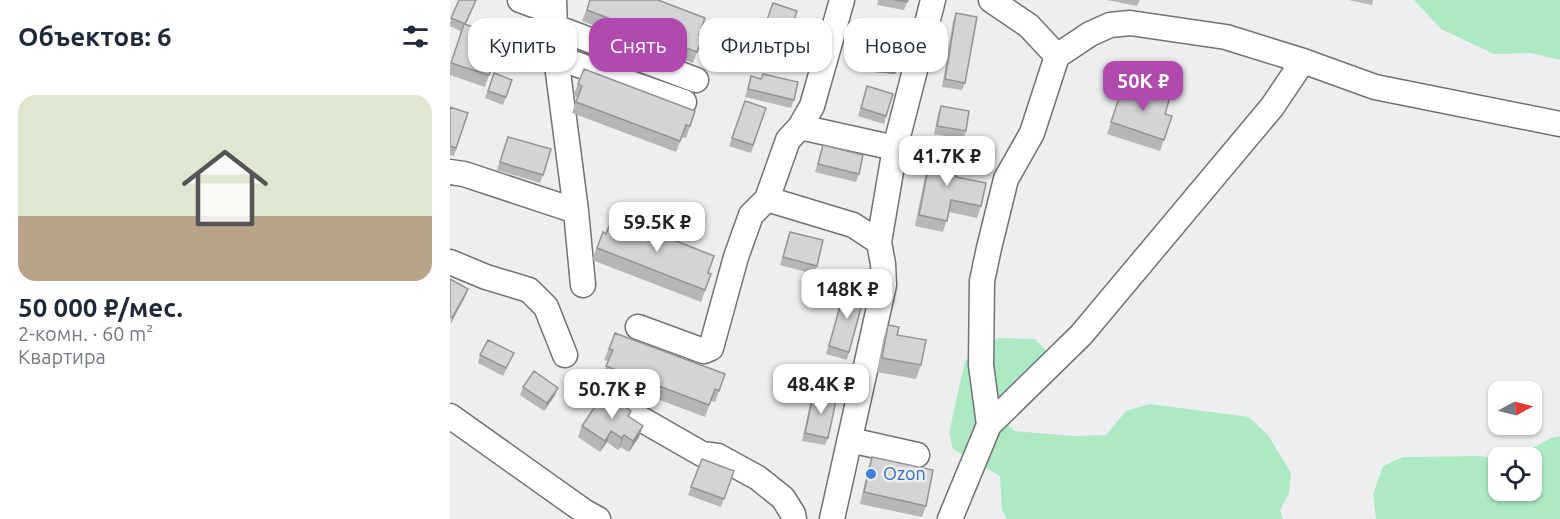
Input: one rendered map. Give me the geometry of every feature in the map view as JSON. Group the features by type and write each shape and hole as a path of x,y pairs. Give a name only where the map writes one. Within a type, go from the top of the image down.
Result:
{"street":[{"path":"520,0 554,13 696,80"},
{"path":"638,327 704,351 711,348 736,257 751,215 767,199 788,140 800,127 812,106 842,0"},
{"path":"832,519 884,285 884,264 879,242 895,148 933,0"},
{"path":"991,0 1029,26 1057,56"},
{"path":"989,424 981,365 982,281 1006,179 1032,133 1057,56 1090,34 1110,25 1130,23 1226,37 1375,87 1560,124"},
{"path":"950,519 989,424 1081,335 1272,107 1303,61"},
{"path":"577,64 684,102"},
{"path":"558,72 583,285"},
{"path":"800,127 895,148"},
{"path":"450,172 464,174 576,211"},
{"path":"767,199 853,225 879,242"},
{"path":"450,262 486,277 529,290 546,307 565,355"},
{"path":"613,403 702,454 718,456 759,478 783,498 794,519"},
{"path":"450,416 598,519"},
{"path":"850,440 917,454"}],"green space":[{"path":"1414,0 1560,0 1560,60 1531,53 1494,54 1441,29"},
{"path":"998,338 1035,339 1054,358 999,415 1014,431 1074,436 1106,435 1126,411 1150,404 1249,417 1268,435 1291,473 1289,493 1280,510 1283,519 1007,519 1002,510 1000,476 953,449 949,433 965,361"},
{"path":"1560,436 1560,519 1376,519 1373,494 1383,466 1403,457 1488,457 1488,501 1542,501 1542,447 1534,447"}],"building":[{"path":"459,0 476,0 465,24 451,18"},
{"path":"590,0 658,0 705,18 699,18 697,52 687,48 687,18 608,18 587,10"},
{"path":"773,3 797,11 794,18 768,18"},
{"path":"956,13 977,17 965,83 945,79 948,72"},
{"path":"464,24 468,25 468,68 451,63"},
{"path":"584,69 695,111 690,126 686,125 680,141 576,102 582,86 578,84"},
{"path":"494,73 512,80 506,97 488,91"},
{"path":"763,74 798,82 794,100 748,89 751,76 761,79"},
{"path":"1135,85 1170,97 1165,114 1172,116 1164,140 1111,122 1122,89 1133,92"},
{"path":"867,86 893,94 886,116 861,108"},
{"path":"745,101 766,108 753,145 732,138"},
{"path":"941,106 969,111 966,131 937,126"},
{"path":"450,107 468,113 456,148 450,146"},
{"path":"508,137 551,149 543,175 500,162"},
{"path":"823,145 863,155 859,174 818,164"},
{"path":"932,150 960,155 956,177 986,183 981,206 951,200 947,221 919,215"},
{"path":"613,216 714,256 705,290 597,248"},
{"path":"790,232 823,240 817,266 783,257"},
{"path":"450,279 468,289 452,318 450,316"},
{"path":"845,288 865,293 849,352 829,346"},
{"path":"888,325 899,327 897,335 926,340 921,365 882,358"},
{"path":"615,333 725,374 719,391 715,389 709,405 606,366 613,350 609,349"},
{"path":"488,340 514,353 506,368 480,355"},
{"path":"534,371 558,388 547,403 523,387"},
{"path":"814,391 837,396 828,438 805,433"},
{"path":"604,393 631,411 628,416 643,426 633,441 624,435 622,438 611,431 605,441 582,426"},
{"path":"872,457 933,470 926,506 864,492"},
{"path":"702,459 734,471 724,499 691,487"}],"place":[{"name":"Ozon","path":"871,474"}]}
